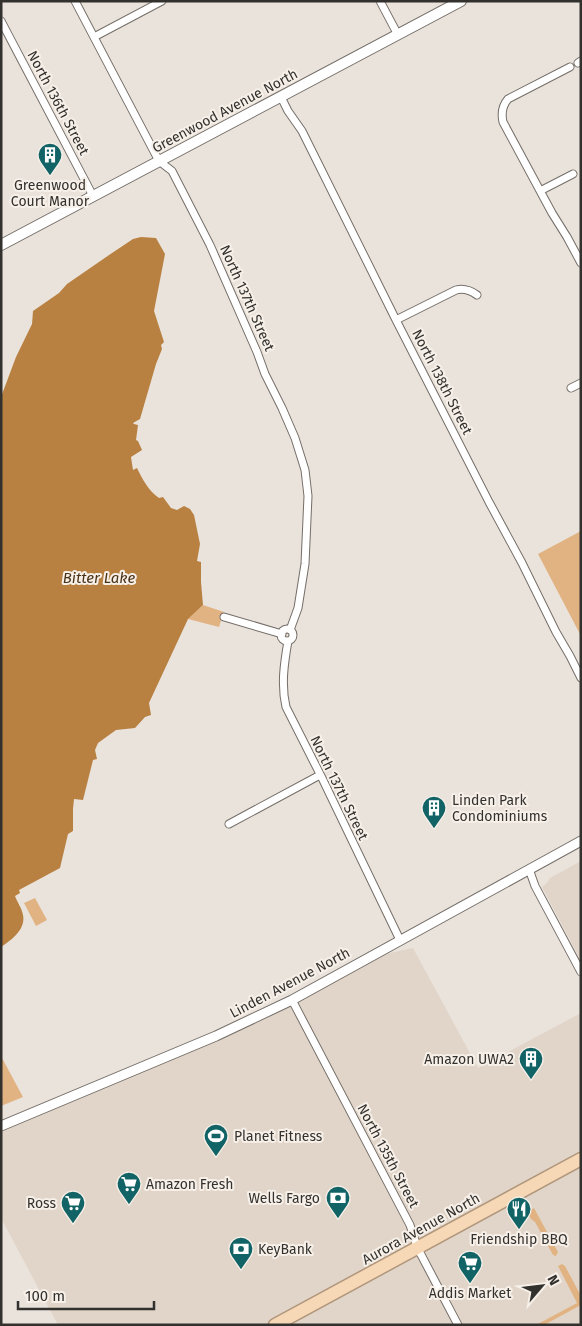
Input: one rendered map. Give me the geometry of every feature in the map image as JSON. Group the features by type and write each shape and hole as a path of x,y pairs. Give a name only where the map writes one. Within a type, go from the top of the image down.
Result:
{"highway":[{"name":"Aurora Avenue North","path":"275,1325 581,1159"}],"main road":[{"name":"Greenwood Avenue North","path":"1,245 282,98 461,1"}],"street":[{"name":"North 137th Street","path":"75,1 159,162 172,171 210,245 265,374 295,438 305,470 308,496 305,564 298,608 290,630"},
{"path":"94,38 162,1"},
{"path":"380,1 398,36"},
{"name":"North 136th Street","path":"1,21 93,196"},
{"path":"570,67 508,99 502,108 503,122 581,263"},
{"name":"North 138th Street","path":"282,98 302,132 492,508 581,678"},
{"path":"540,191 573,174"},
{"path":"396,320 456,290 469,290 477,295"},
{"path":"571,388 581,383"},
{"path":"224,617 282,634"},
{"path":"286,630 290,630 293,636 288,641 283,639 282,634 286,630"},
{"name":"North 137th Street","path":"288,641 284,665 283,696 286,708 400,940"},
{"path":"229,824 320,774"},
{"name":"Linden Avenue North","path":"1,1126 216,1036 292,1000 581,841"},
{"path":"529,869 535,886 581,972"},
{"name":"North 135th Street","path":"292,1000 410,1225 417,1247 458,1325"}],"shaded area":[{"path":"581,531 581,636 538,554"},
{"path":"203,605 224,612 219,627 188,619"},
{"path":"581,861 581,961 542,887 550,878"},
{"path":"35,898 47,920 36,926 24,903"},
{"path":"413,948 478,1068 581,1013 581,1325 58,1325 1,1218 1,1126 216,1036 367,958"},
{"path":"1,1056 23,1097 1,1106"},
{"path":"534,1208 558,1252 556,1256 553,1255 535,1222 527,1212"},
{"path":"562,1264 565,1266 581,1296 581,1305 544,1325 536,1325 577,1303 558,1266"}],"water":[{"name":"Bitter Lake","path":"141,237 156,238 165,254 154,311 164,342 161,345 162,349 140,419 133,423 138,425 136,440 142,450 131,457 133,470 137,468 149,488 159,498 163,497 171,508 177,510 184,506 190,509 194,515 200,544 197,561 201,562 203,605 188,619 149,703 151,715 145,717 135,728 116,730 98,743 95,750 97,759 93,760 83,800 74,799 73,831 68,834 60,868 19,890 20,893 15,896 22,912 22,925 14,937 1,947 1,397 16,357 32,324 33,311 59,293 67,284 112,253 133,239"}],"place":[{"name":"Greenwood Court Manor","path":"50,176"},
{"name":"Linden Park Condominiums","path":"434,829"},
{"name":"Amazon UWA2","path":"531,1080"},
{"name":"Planet Fitness","path":"216,1157"},
{"name":"Amazon Fresh","path":"129,1205"},
{"name":"Wells Fargo","path":"338,1219"},
{"name":"Ross","path":"73,1224"},
{"name":"Friendship BBQ","path":"519,1230"},
{"name":"KeyBank","path":"241,1270"},
{"name":"Addis Market","path":"470,1284"}]}
